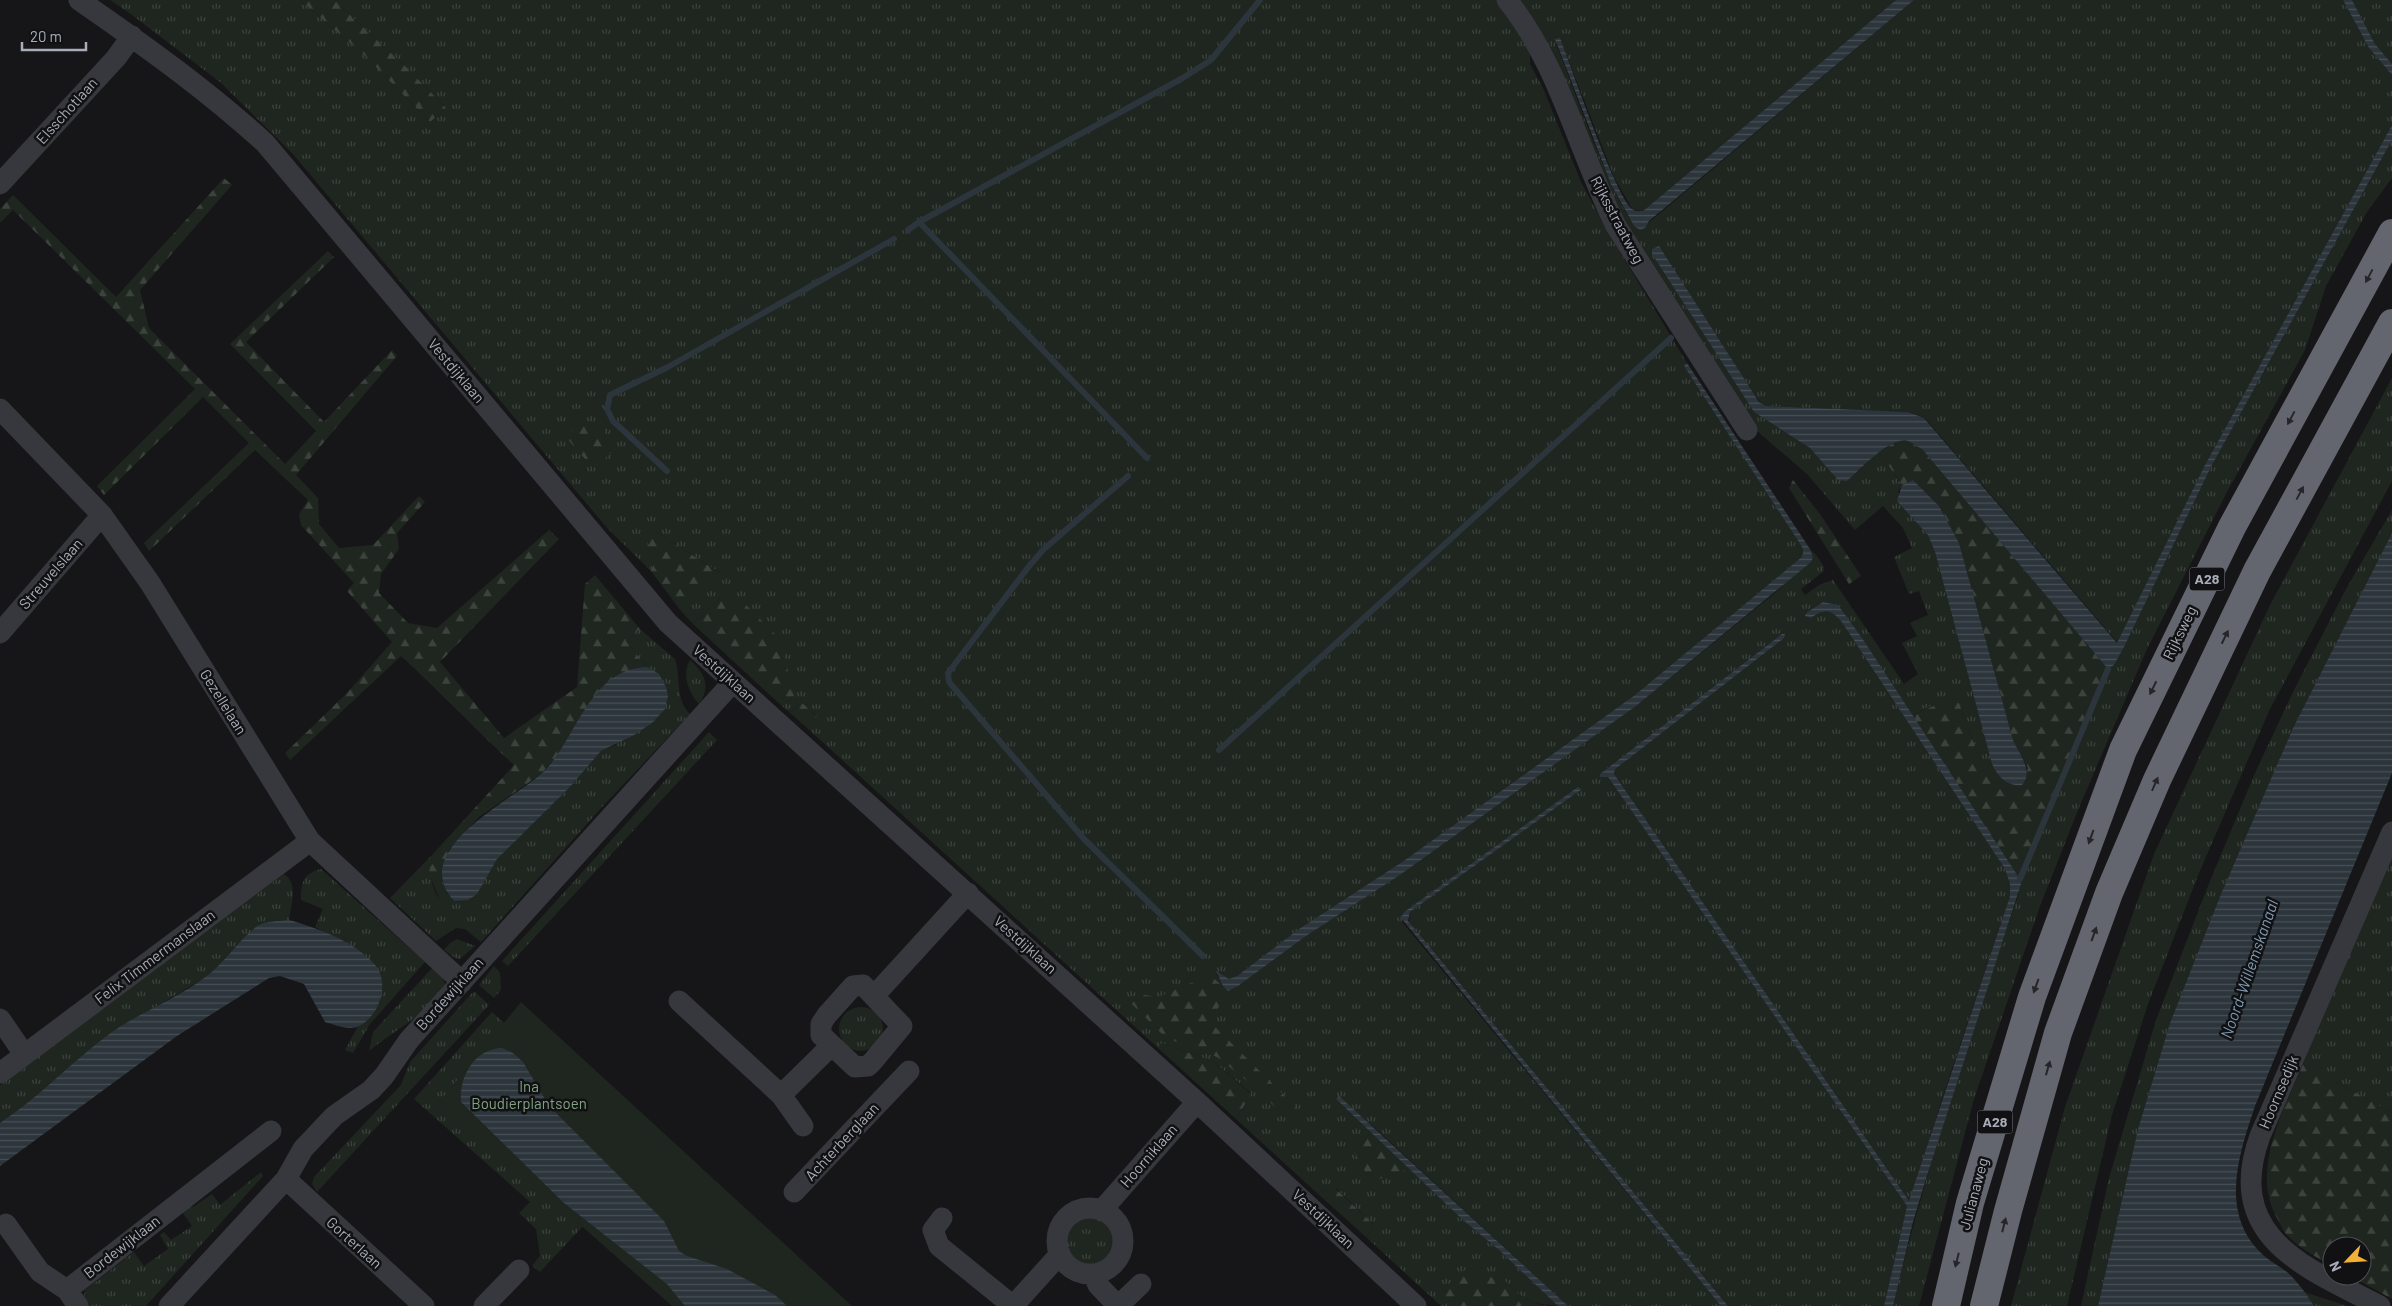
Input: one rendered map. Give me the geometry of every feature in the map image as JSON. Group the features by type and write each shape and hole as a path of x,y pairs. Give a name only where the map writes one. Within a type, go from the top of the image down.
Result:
{"highway":[{"name":"Rijksweg","path":"2053,940 2123,750 2232,527 2392,233"},
{"name":"A28","path":"1984,1306 2008,1210 2058,1033 2109,893 2161,771 2257,571 2392,323"},
{"name":"Julianaweg","path":"1946,1306 1970,1203 2032,997 2053,940"}],"street":[{"name":"Vestdijklaan","path":"79,0 132,36 225,107 265,143 668,623 1197,1102 1416,1306"},
{"name":"Rijksstraatweg","path":"1507,0 1539,48 1599,192 1616,226 1746,430"},
{"name":"Elsschotlaan","path":"0,184 116,58 132,36"},
{"name":"Gezellelaan","path":"0,409 102,515 150,583 310,841 462,982"},
{"name":"Streuvelslaan","path":"0,633 102,515"},
{"name":"Bordewijklaan","path":"169,1306 286,1179 303,1149 334,1116 371,1090 384,1076 408,1040 734,682"},
{"name":"Hoornsedijk","path":"2380,1306 2298,1263 2285,1253 2274,1241 2258,1214 2252,1182 2255,1151 2260,1136 2392,832"},
{"name":"Felix Timmermanslaan","path":"0,1072 310,841"},
{"path":"874,996 968,893"},
{"path":"862,985 874,996 902,1026 868,1066 855,1067 821,1036 821,1024 854,986 862,985"},
{"path":"679,1001 782,1095 802,1126"},
{"path":"0,1019 24,1054"},
{"path":"782,1095 831,1046"},
{"name":"Achterberglaan","path":"868,1066 890,1091"},
{"name":"Achterberglaan","path":"794,1192 909,1071"},
{"name":"Hoorniklaan","path":"1102,1210 1197,1102"},
{"name":"Bordewijklaan","path":"6,1224 40,1272 73,1298 271,1131"},
{"name":"Gorterlaan","path":"286,1179 424,1306"},
{"path":"1089,1208 1102,1210 1112,1216 1120,1227 1123,1239 1122,1251 1115,1262 1105,1270 1093,1274 1073,1269 1060,1254 1057,1241 1060,1229 1066,1218 1077,1211 1089,1208"},
{"path":"942,1218 933,1230 939,1246 1013,1306 1060,1254"},
{"path":"492,1303 519,1270"},
{"path":"1093,1274 1098,1285 1118,1306 1141,1284"}],"green space":[{"path":"110,0 300,0 366,57 430,122 446,108 407,68 334,0 1498,0 1530,51 1530,64 1543,88 1581,182 1606,229 1687,363 1685,366 1797,539 1803,549 1803,556 1635,695 1405,860 1299,929 1237,976 1229,979 1216,974 1228,991 1238,986 1306,936 1400,875 1636,706 1775,593 1813,557 1810,549 1824,567 1823,572 1801,589 1805,595 1821,584 1833,580 1904,684 1918,674 1902,643 1917,636 1910,623 1928,615 1919,591 1909,594 1894,557 1912,548 1903,528 1883,506 1855,530 1807,474 1750,425 1636,250 1513,0 1896,0 1643,211 1633,210 1614,177 1560,38 1556,44 1607,174 1630,219 1640,230 1914,0 2343,0 2369,48 2392,75 2392,125 2205,465 2118,643 1925,418 1908,412 1766,406 1760,402 1652,249 1652,254 1754,412 1810,448 1824,463 1847,481 1879,452 1902,485 1898,492 1928,535 1935,552 1992,764 2003,780 2013,786 1993,783 1984,771 1959,703 1931,706 1912,715 1838,605 1823,602 1806,613 1805,616 1811,618 1823,612 1830,612 1841,621 2005,869 2010,884 2010,896 1941,1102 1911,1199 1907,1200 1614,774 1614,770 1785,634 1782,634 1600,774 1601,777 1608,777 1907,1206 1884,1306 1728,1306 1409,923 1410,912 1582,789 1580,787 1404,912 1402,922 1721,1306 1568,1306 1375,1128 1336,1099 1371,1132 1354,1152 1371,1181 1411,1168 1463,1220 1499,1250 1558,1306 1534,1303 1518,1294 1505,1281 1488,1278 1450,1306 1441,1306 1366,1237 1375,1226 1336,1188 1317,1193 1236,1119 1251,1093 1214,1062 1162,1043 1158,1048 806,727 817,716 802,703 789,712 782,706 795,695 725,594 693,624 681,611 722,574 652,529 658,556 651,571 608,529 293,154 220,82"},
{"path":"300,0 334,0 407,68 446,108 430,122 366,57"},
{"path":"2352,0 2392,0 2392,64 2375,44"},
{"path":"2392,140 2392,178 2367,212 2326,286 2305,350 2227,492 2147,649 2078,810 2040,906 1974,1099 1919,1306 1893,1306 1935,1151 2018,896 2020,879 2077,740 2108,669 2114,665 2123,649 2212,465"},
{"path":"224,178 232,185 140,290 149,328 285,464 316,431 230,344 328,251 334,257 246,342 324,422 392,350 397,356 296,475 318,498 319,524 339,548 373,545 419,496 425,502 397,533 399,549 381,574 379,593 408,623 437,628 549,530 559,539 440,662 504,738 577,687 585,584 595,575 640,629 626,641 647,667 636,668 541,774 479,817 449,850 442,879 447,893 440,901 429,873 432,855 514,765 401,656 290,760 285,753 347,693 392,642 347,591 354,583 301,525 299,514 308,500 255,450 149,551 144,543 249,443 203,397 104,495 97,486 195,389 13,210 0,223 0,209 13,195 116,297"},
{"path":"2392,378 2392,481 2269,711 2199,873 2148,1004 2112,1115 2067,1306 2011,1306 2065,1107 2154,854 2270,605"},
{"path":"595,424 604,430 611,453 593,468 564,435 579,427"},
{"path":"1897,441 1908,441 1922,449 2108,669 2020,879 1912,715 1945,701 1959,703 1984,771 1993,783 2022,785 2028,768 2013,740 1959,543 1939,506 1913,480 1902,485 1879,452"},
{"path":"1793,480 1820,514 1861,576 1849,584 1789,488"},
{"path":"2392,510 2392,533 2293,728 2221,894 2170,1023 2138,1129 2098,1306 2081,1306 2109,1178 2156,1020 2208,886 2255,773 2293,692 2346,589"},
{"path":"652,529 723,575 681,611 651,571 657,556 642,536"},
{"path":"725,594 741,600 778,637 795,695 782,706 693,624"},
{"path":"640,629 675,659 680,695 685,708 690,714 603,806 481,942 465,929 456,928 436,941 390,898 432,855 431,867 434,890 440,900 447,893 454,901 569,788 601,751 616,745 666,687 659,675 647,667 626,641"},
{"path":"690,660 705,680 705,692 699,704 687,683 686,671"},
{"path":"802,703 817,716 806,727 789,712"},
{"path":"709,732 717,740 508,966 502,961"},
{"path":"2392,842 2392,1113 2303,1064"},
{"path":"321,869 425,962 370,1024 353,1053 345,1050 358,1026 374,1012 380,1001 377,967 359,952 315,927 323,909 301,900 302,889 307,876"},
{"path":"284,874 289,878 293,889 289,920 273,921 203,979 114,1031 15,1114 0,1123 0,1085"},
{"path":"457,939 475,946 460,959 455,958 444,950"},
{"path":"434,966 445,983 442,993 424,1011 369,1051 373,1032"},
{"path":"494,966 500,973 501,990 494,998 479,985"},
{"path":"1210,975 1228,991 1210,1022 1297,1108 1282,1115 1261,1092 1217,1057 1166,1038 1129,1001 1139,994 1158,997"},
{"path":"475,992 489,1005 317,1192 312,1184 314,1177 401,1085 410,1062 472,993"},
{"name":"Ina Boudierplantsoen","path":"521,1002 852,1306 672,1306 440,1101"},
{"path":"857,1007 865,1007 877,1013 883,1029 877,1045 865,1051 857,1051 845,1045 839,1033 839,1025 845,1013"},
{"path":"492,1012 525,1042 587,1222 540,1272 532,1266 540,1256 536,1229 519,1213 530,1202 414,1099"},
{"path":"1162,1043 1214,1062 1251,1094 1236,1119 1158,1048"},
{"path":"2303,1064 2392,1113 2392,1299 2369,1286 2372,1286 2372,1236 2322,1236 2322,1260 2303,1249 2283,1230 2270,1201 2267,1181 2272,1141"},
{"path":"1371,1132 1411,1168 1371,1182 1354,1152"},
{"path":"261,1172 263,1176 146,1306 88,1306 84,1297 85,1290 134,1252 144,1266 168,1249 160,1235 164,1232 171,1240 192,1226 180,1209 189,1203 193,1207 212,1194 220,1205"},
{"path":"1335,1188 1375,1226 1366,1237 1317,1193"},
{"path":"1084,1216 1094,1216 1106,1223 1113,1235 1113,1245 1106,1257 1094,1264 1084,1264 1076,1260 1069,1253 1065,1245 1065,1235 1069,1227 1076,1220"},
{"path":"1465,1270 1505,1281 1518,1294 1534,1303 1547,1306 1450,1306 1437,1294"},
{"path":"2304,1292 2347,1306 2314,1306"}],"water":[{"path":"1896,0 1914,0 1649,221 1645,228 1640,230 1634,226 1611,184 1555,39 1560,38 1583,101 1624,199 1633,210 1643,211"},
{"path":"2343,0 2352,0 2375,44 2392,64 2392,75 2369,48"},
{"path":"2392,125 2392,140 2212,465 2123,649 2114,665 2108,669 1922,449 1908,441 1901,441 1884,449 1847,481 1838,480 1810,448 1754,412 1652,254 1652,249 1659,246 1759,402 1766,406 1908,412 1924,418 2117,643 2205,465"},
{"path":"1687,363 1810,549 1813,557 1811,562 1636,706 1400,875 1306,936 1238,986 1228,991 1223,986 1216,971 1229,979 1237,976 1299,929 1405,860 1635,695 1803,556 1803,549 1797,539 1684,366"},
{"path":"1913,480 1939,506 1959,543 2013,740 2025,763 2027,774 2022,785 2007,783 1997,773 1992,764 1935,552 1928,535 1897,501 1902,485"},
{"name":"Noord-Willemskanaal","path":"2392,533 2392,773 2255,1106 2243,1143 2236,1182 2236,1201 2240,1219 2248,1237 2264,1256 2292,1277 2314,1306 2098,1306 2138,1129 2170,1023 2221,894 2293,728"},
{"path":"1823,602 1838,605 1862,638 2020,879 2021,884 1926,1179 1913,1222 1893,1306 1884,1306 1907,1206 1608,777 1600,777 1600,774 1782,634 1785,634 1784,638 1614,770 1614,774 1909,1201 2010,896 2010,884 2005,869 1841,621 1830,612 1823,612 1811,618 1805,616 1806,613"},
{"path":"647,667 659,674 666,687 668,696 665,709 652,723 634,735 601,751 569,788 497,859 477,894 468,900 454,901 443,882 444,863 453,846 469,828 541,774 564,744 585,709 610,680 627,671"},
{"path":"1578,787 1582,789 1410,912 1408,921 1728,1306 1721,1306 1401,918 1404,912"},
{"path":"289,920 336,937 368,957 376,966 382,982 382,991 377,1008 366,1021 359,1026 351,1028 325,1022 304,984 280,976 269,978 177,1036 0,1166 0,1123 29,1102 112,1032 204,978 256,927 267,922"},
{"path":"502,1048 513,1053 523,1062 549,1106 664,1221 679,1251 687,1256 727,1269 775,1295 787,1306 685,1306 667,1284 564,1203 461,1102 463,1083 470,1066 484,1053"},
{"path":"1339,1096 1568,1306 1558,1306 1499,1250 1463,1220 1336,1099"}],"waterway":[{"path":"908,230 919,222 1181,79 1211,60 1260,0"},
{"path":"919,222 1147,458"},
{"path":"667,471 613,421 607,409 610,395 668,367 894,239"},
{"path":"1219,750 1671,338"},
{"path":"1128,476 1043,550 948,673 949,682 1084,839 1203,956"},
{"path":"2020,879 2108,669"}]}
